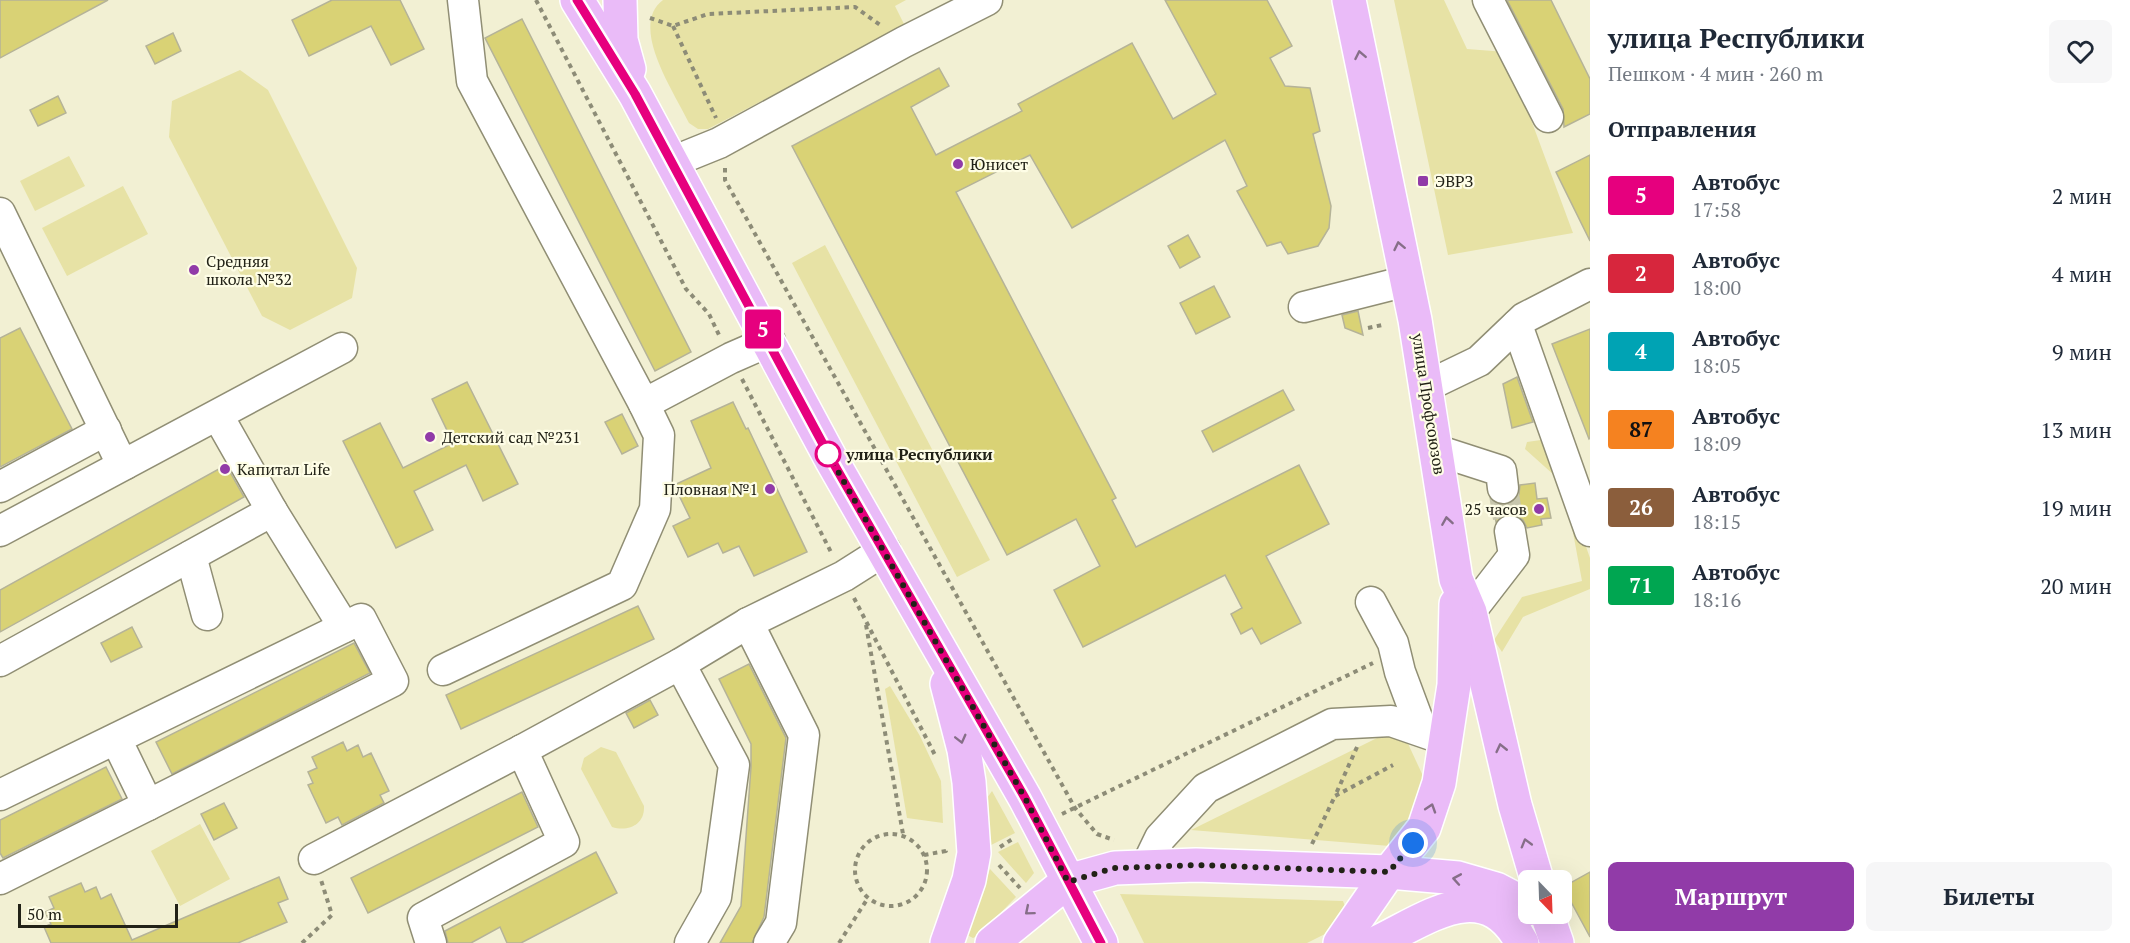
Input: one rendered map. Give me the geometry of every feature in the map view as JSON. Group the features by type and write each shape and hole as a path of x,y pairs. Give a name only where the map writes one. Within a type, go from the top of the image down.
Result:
{"main road":[{"path":"577,0 635,94 770,341 831,459 1025,798 1101,943"},
{"path":"620,0 621,40 635,94"},
{"name":"улица Профсоюзов","path":"1349,0 1407,281 1456,579 1470,612 1515,805 1534,870"},
{"path":"1340,943 1389,872 1424,828 1439,783 1434,735 1454,684 1456,579"},
{"path":"936,642 964,750 969,782 974,853 969,880 947,943"},
{"path":"992,943 1035,906 1068,882 1114,868 1196,865 1389,872 1458,878 1496,889 1523,903 1535,925"},
{"path":"1376,943 1438,913 1464,905 1494,909 1535,925"}],"street":[{"path":"442,670 622,585 655,509 659,435 472,81 463,0"},
{"path":"672,162 726,139 904,42 987,0"},
{"path":"1488,0 1548,117"},
{"path":"0,213 106,430 125,464"},
{"path":"1304,307 1407,281"},
{"path":"1425,387 1479,361 1524,318 1590,284"},
{"path":"1517,325 1590,531"},
{"path":"644,404 731,358 770,341"},
{"path":"0,531 342,348"},
{"path":"218,416 272,511 344,627"},
{"path":"0,487 106,430"},
{"path":"1436,450 1501,471 1503,488"},
{"path":"0,661 272,511"},
{"path":"1470,612 1514,555 1510,531"},
{"path":"314,859 432,784 522,750 680,664 748,623 844,576 885,550"},
{"path":"191,556 207,615"},
{"path":"1371,602 1396,652 1400,672 1434,735"},
{"path":"0,795 361,619 393,681 0,879"},
{"path":"748,623 804,735 780,923 769,943"},
{"path":"680,664 734,765 716,897 690,943"},
{"path":"1146,867 1160,838 1206,788 1332,724 1391,721 1434,735"},
{"path":"116,739 148,805"},
{"path":"431,943 423,918 564,842 522,750"}],"path":[{"path":"536,0 686,289 709,314 937,758"},
{"path":"650,18 673,26 708,14 855,7 904,42"},
{"path":"673,26 726,139 725,180 1075,808 1097,834 1114,839 1115,849"},
{"path":"1368,328 1382,325"},
{"path":"866,622 903,834"},
{"path":"1061,815 1396,652"},
{"path":"1357,746 1335,796 1393,765"},
{"path":"884,834 903,834 917,844 924,855 927,867 926,880 911,900 900,905 887,906 868,898 859,887 855,876 855,865 858,854 873,838 884,834"},
{"path":"924,855 946,851 946,841"},
{"path":"302,943 332,915 314,859"},
{"path":"995,861 1024,893"},
{"path":"839,943 868,898"}],"shaded area":[{"path":"663,0 906,0 895,6 905,26 708,129 698,129 689,123 665,78 652,42 650,26 653,12"},
{"path":"1394,0 1444,0 1467,49 1506,52 1573,233 1448,255"},
{"path":"240,70 268,90 357,268 352,298 290,330 262,316 169,137 172,101"},
{"path":"69,156 85,186 35,211 20,181"},
{"path":"123,186 148,234 67,276 42,228"},
{"path":"825,245 990,560 957,577 792,263"},
{"path":"1548,439 1564,484 1525,449 1527,442"},
{"path":"1564,485 1590,558 1590,589 1523,617 1502,652 1494,640 1522,597 1582,581"},
{"path":"890,686 920,736 941,781 943,823 907,818 885,689"},
{"path":"1404,735 1423,776 1419,803 1390,846 1191,830 1377,738"},
{"path":"601,747 616,752 644,806 642,818 629,828 612,827 581,769 584,758"},
{"path":"992,791 1015,833 991,845 987,798"},
{"path":"200,824 230,879 180,906 151,851"},
{"path":"1018,842 1034,873 1026,883 998,852"},
{"path":"990,869 1016,897 979,935 973,938 967,935"},
{"path":"1120,894 1343,901 1348,914 1329,932 1307,943 1144,943"}],"building":[{"path":"0,0 108,0 0,58"},
{"path":"332,0 400,0 424,49 391,65 371,26 309,56 292,20"},
{"path":"1165,0 1267,0 1292,46 1270,58 1285,86 1310,88 1320,131 1313,134 1331,206 1329,228 1318,246 1288,254 1281,242 1267,246 1237,191 1247,186 1225,140 1072,228 1030,155 956,192 1116,498 1112,500 1136,547 1299,465 1329,524 1266,556 1301,623 1261,644 1252,628 1241,634 1231,614 1242,608 1225,575 1083,647 1054,590 1100,566 1076,519 1007,555 792,146 939,68 949,86 911,107 936,155 1022,111 1018,104 1132,43 1173,119 1216,94"},
{"path":"1507,0 1551,0 1590,79 1590,114 1564,127 1563,109"},
{"path":"522,19 691,352 655,371 485,38"},
{"path":"173,33 181,51 155,64 146,46"},
{"path":"58,96 66,113 38,126 30,110"},
{"path":"1590,155 1590,241 1556,172"},
{"path":"1188,235 1200,257 1180,268 1168,246"},
{"path":"1214,286 1230,317 1196,334 1180,303"},
{"path":"1358,311 1363,335 1345,328 1342,315"},
{"path":"20,328 72,429 0,467 0,338"},
{"path":"1590,329 1590,438 1589,439 1552,344"},
{"path":"1517,377 1533,422 1512,428 1503,384"},
{"path":"467,382 518,484 483,501 466,465 414,491 433,530 396,548 343,441 380,423 403,468 453,443 432,399"},
{"path":"1283,390 1294,410 1213,452 1202,431"},
{"path":"733,402 746,429 748,428 807,552 754,576 739,546 723,553 718,543 688,557 673,526 690,518 674,485 711,468 691,421"},
{"path":"622,414 638,446 622,454 605,422"},
{"path":"226,465 244,497 0,632 0,590"},
{"path":"1535,483 1537,499 1547,498 1551,518 1541,519 1542,525 1527,528 1523,520 1515,515 1507,514 1496,522 1492,501 1504,505 1513,502 1519,494 1520,485"},
{"path":"638,606 654,639 461,729 446,695"},
{"path":"132,627 142,647 111,662 101,643"},
{"path":"354,643 370,673 172,774 156,742"},
{"path":"749,664 786,738 764,917 752,943 720,943 741,906 751,744 719,679"},
{"path":"650,700 658,715 634,728 626,713"},
{"path":"343,742 347,751 358,745 363,757 371,753 389,791 380,795 384,803 342,825 338,817 326,823 308,785 313,783 308,772 317,768 312,757"},
{"path":"106,767 122,799 3,858 0,853 0,820"},
{"path":"522,792 538,827 368,913 351,878"},
{"path":"224,803 237,828 214,840 201,814"},
{"path":"596,852 617,893 521,943 507,943 500,927 471,943 448,943 445,931"},
{"path":"1590,872 1590,937 1572,904 1572,882"},
{"path":"279,877 288,899 278,903 287,922 238,943 51,943 44,927 51,924 45,912 54,908 49,897 81,883 85,892 96,887 101,899 111,894 132,940"}],"tunnel":[{"path":"1503,488 1510,531"}],"bus line":[{"name":"5","path":"577,0 635,94 770,341 831,459 1025,798 1101,943"}],"place":[{"name":"Юнисет","path":"958,164"},
{"name":"ЭВРЗ","path":"1423,181"},
{"name":"Средняя школа №32","path":"194,270"},
{"name":"Детский сад №231","path":"430,437"},
{"name":"улица Республики","path":"828,454"},
{"name":"Капитал Life","path":"225,469"},
{"name":"Пловная №1","path":"770,489"},
{"name":"25 часов","path":"1539,509"}],"route":[{"path":"828,454 1025,798 1068,882 1114,868 1196,865 1389,872 1413,843"}]}
